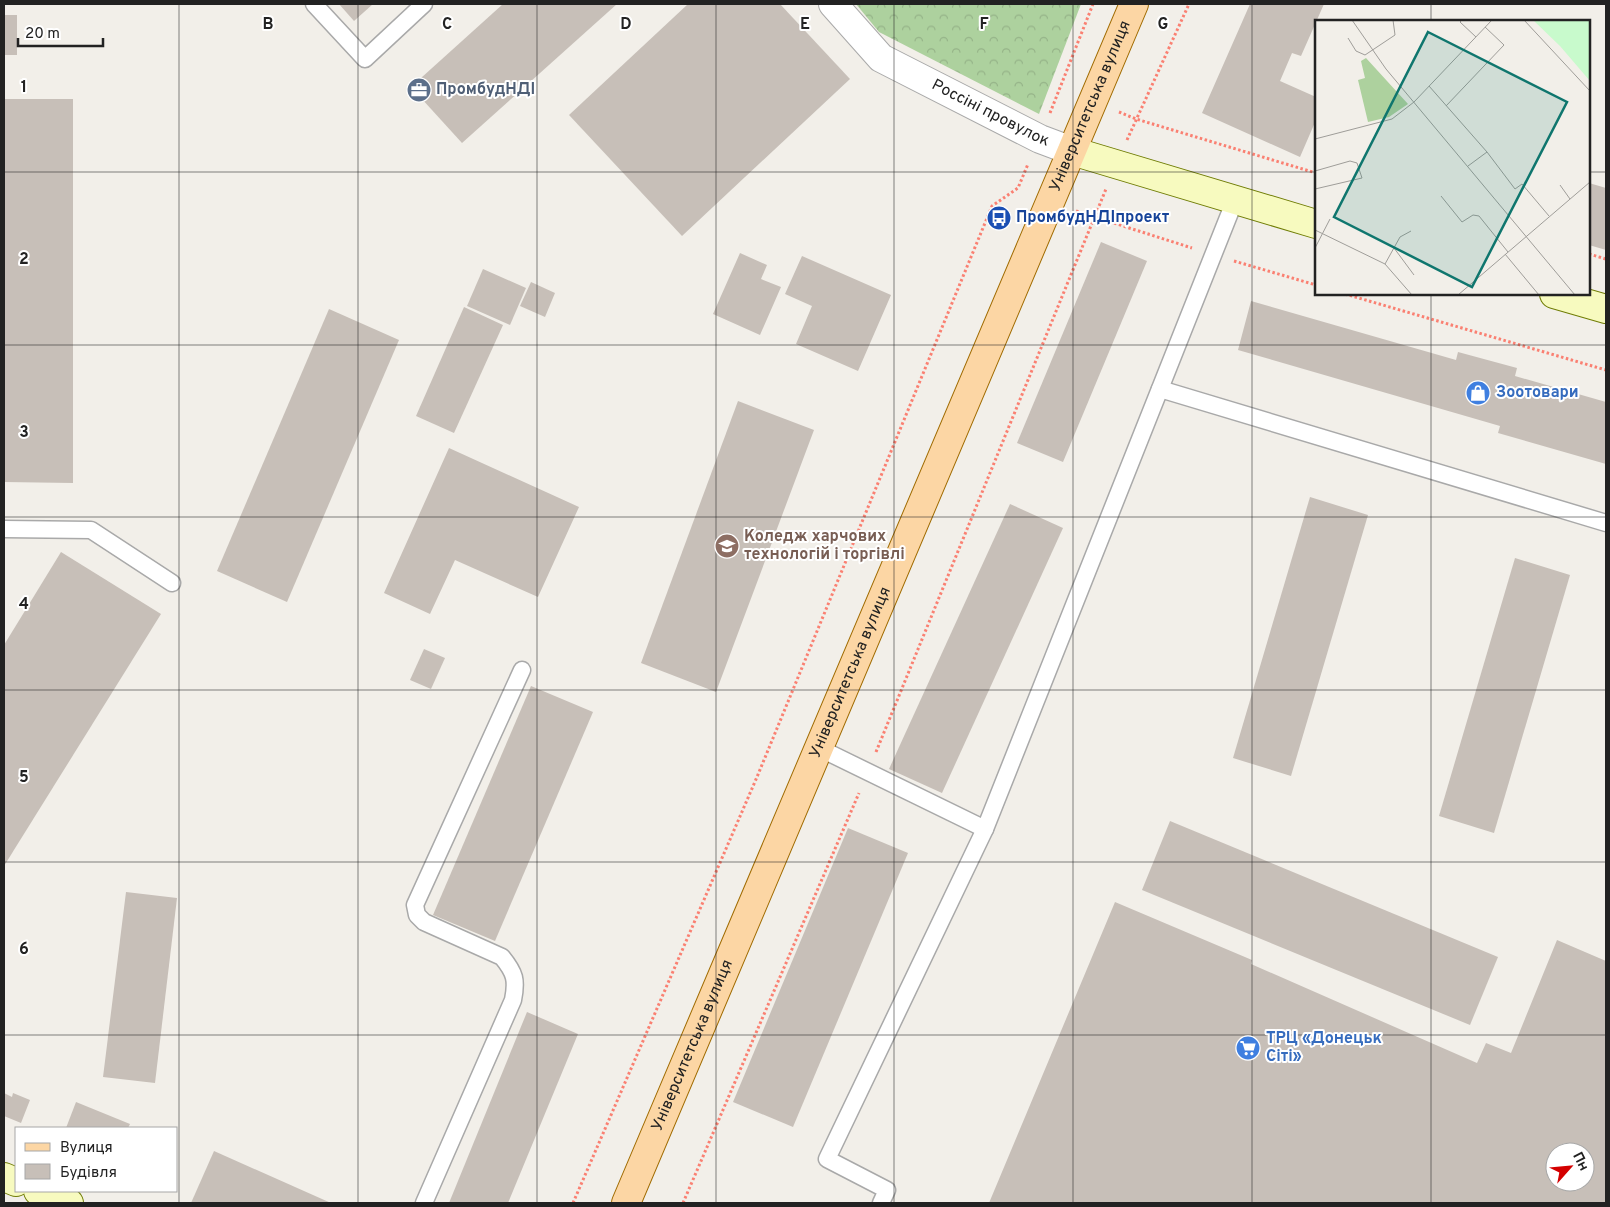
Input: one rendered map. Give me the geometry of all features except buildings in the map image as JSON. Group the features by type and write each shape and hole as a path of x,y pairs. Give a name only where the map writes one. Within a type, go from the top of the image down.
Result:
{"main road":[{"name":"Університетська вулиця","path":"626,1203 1134,4"}],"street":[{"name":"Россіні провулок","path":"833,4 881,58 1040,138 1072,152 1315,224"},
{"path":"1557,295 1606,309"},
{"path":"41,1192 69,1203"}],"lane":[{"path":"314,4 364,59 424,4"},
{"path":"881,1203 886,1190 828,1159 985,829 1235,200"},
{"path":"1160,390 1606,523"},
{"path":"4,529 90,530 172,583"},
{"path":"424,1203 513,1000 516,988 515,976 510,966 502,957 424,922 417,915 416,904 522,670"},
{"path":"819,748 985,829"}],"path":[{"path":"573,1203 760,768 992,206 1018,188 1093,4"},
{"path":"683,1203 868,772 1094,217 1136,119 1189,4"},
{"path":"1060,88 1136,119 1315,173"},
{"path":"1018,188 1094,217 1315,285"},
{"path":"1590,254 1606,259"},
{"path":"1348,295 1606,370"}],"green space":[{"path":"856,4 1081,4 1039,114 879,32"}],"place":[{"name":"ПромбудНДІ","path":"419,90"},
{"name":"ПромбудНДІпроект","path":"999,218"},
{"name":"Зоотовари","path":"1478,393"},
{"name":"Коледж харчових технологій і торгівлі","path":"727,546"},
{"name":"ТРЦ «Донецьк Сіті»","path":"1248,1048"}]}
